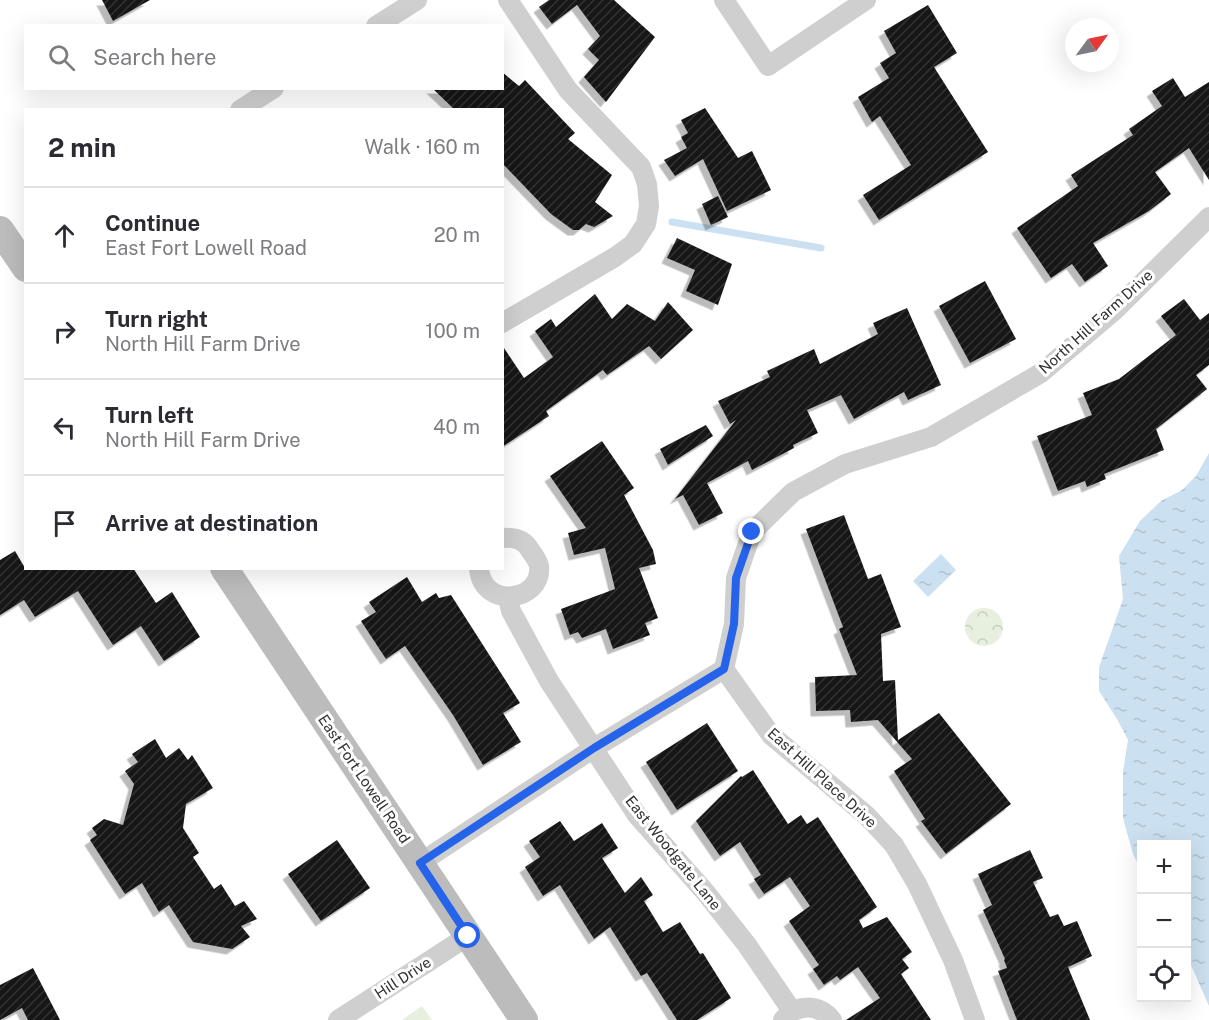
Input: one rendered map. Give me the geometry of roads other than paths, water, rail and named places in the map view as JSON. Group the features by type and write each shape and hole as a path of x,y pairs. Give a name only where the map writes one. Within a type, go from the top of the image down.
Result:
{"street":[{"path":"379,24 417,0"},
{"path":"504,322 615,257 633,244 646,224 649,206 647,184 641,167 568,90 508,0"},
{"path":"724,0 768,66 866,0"},
{"path":"243,108 271,90"},
{"name":"North Hill Farm Drive","path":"724,669 734,624 736,578 752,532 793,492 845,464 931,437 1041,373 1114,311 1209,217"},
{"path":"480,570 480,578 490,591 508,598 524,594 536,581 539,566 526,543 512,537 504,538"},
{"name":"East Fort Lowell Road","path":"225,570 524,1020"},
{"name":"East Woodgate Lane","path":"508,598 511,611 549,681 638,815 706,893 747,945 787,1016 801,1008 811,1008 821,1011 832,1020"},
{"path":"420,863 594,748 724,669"},
{"name":"East Hill Place Drive","path":"724,669 771,735 867,816 894,845 917,884 953,960 975,1020"},
{"name":"Hill Drive","path":"338,1020 468,936"}],"water":[{"path":"1209,453 1209,1006 1191,965 1191,840 1137,840 1137,862 1123,818 1123,772 1128,740 1099,691 1099,667 1123,599 1119,556 1140,521 1161,501 1182,490 1196,476"},
{"path":"941,554 956,570 928,597 913,581"}],"waterway":[{"path":"672,222 821,248"}]}
